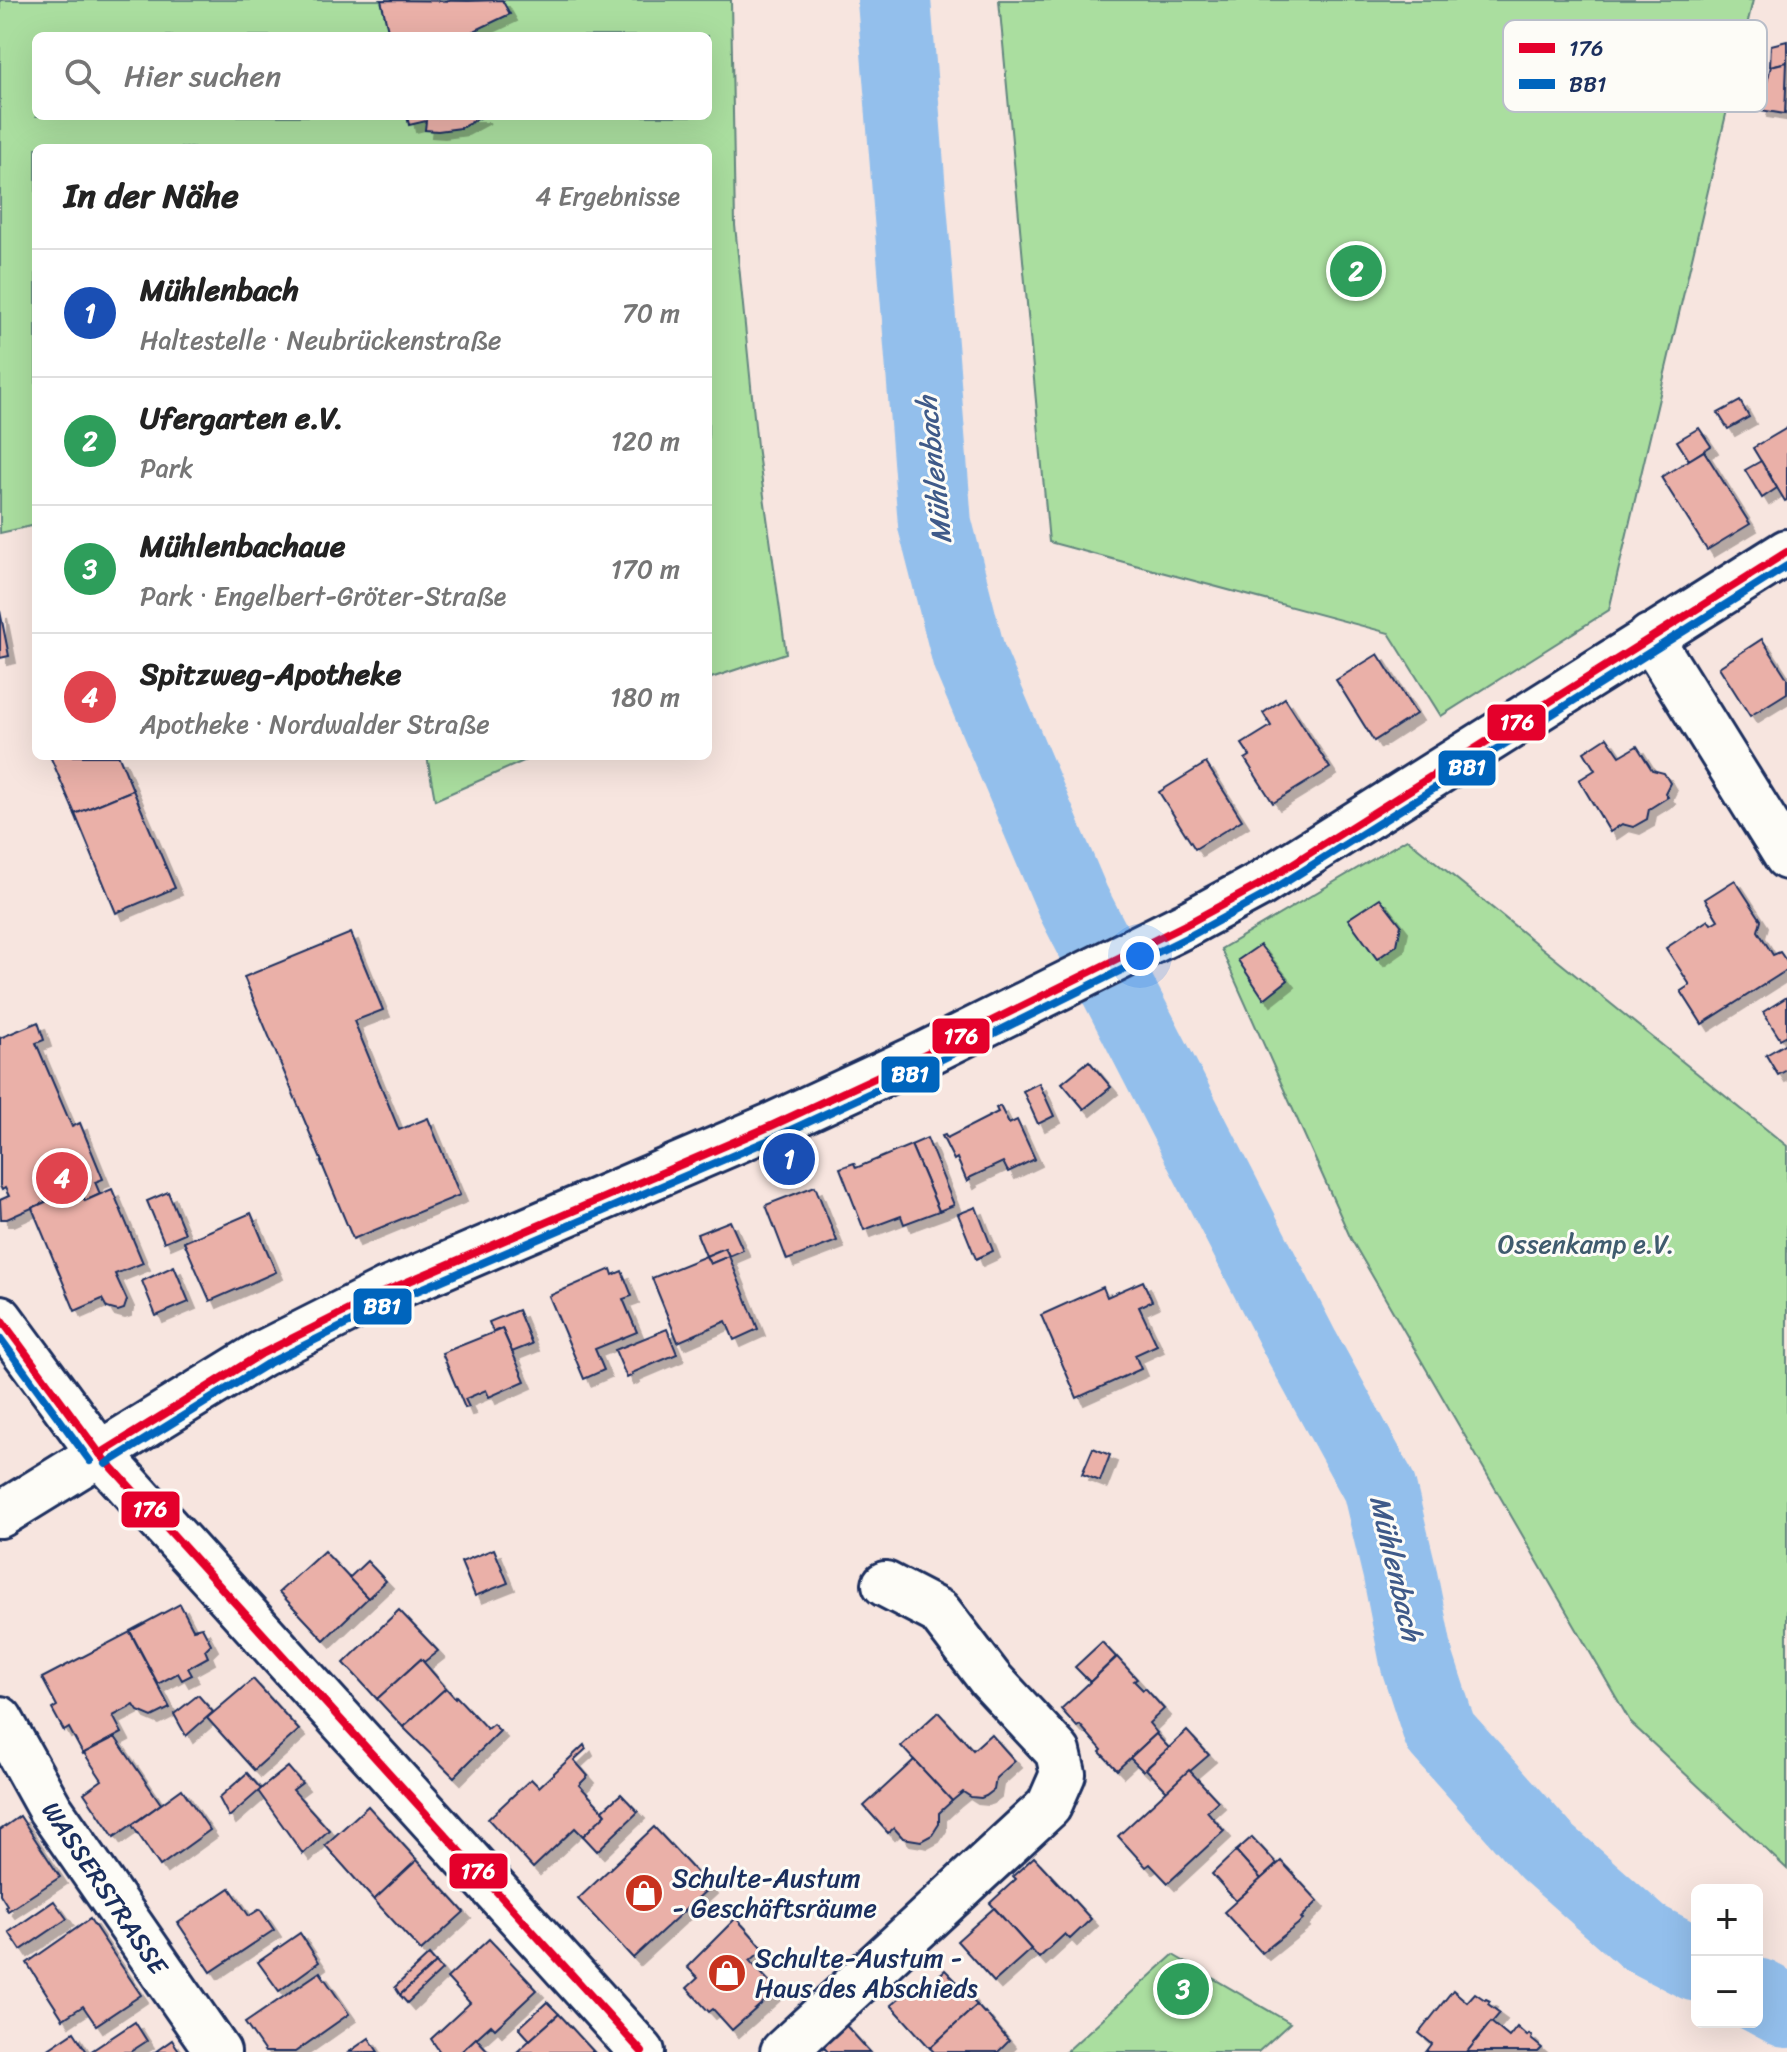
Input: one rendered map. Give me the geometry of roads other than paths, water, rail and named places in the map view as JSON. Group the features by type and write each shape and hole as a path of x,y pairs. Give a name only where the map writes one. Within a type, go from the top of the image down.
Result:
{"street":[{"path":"0,1515 261,1354 386,1291 771,1126 1185,925 1259,885 1787,552"},
{"path":"1650,637 1787,857"},
{"path":"0,1318 100,1454 642,2052"},
{"path":"783,2052 1049,1806 1063,1774 1058,1752 990,1679 939,1612 885,1584"},
{"name":"WASSERSTRASSE","path":"0,1719 50,1809 218,2052"}],"waterway":[{"name":"Mühlenbach","path":"894,0 935,524 969,657 1073,902 1301,1345 1379,1487 1417,1661 1440,1732 1546,1851 1643,1937 1691,1962"},
{"name":"Mühlenbach","path":"1763,1998 1787,2011"}],"place":[{"name":"Ufergarten e.V.","path":"1356,271"},
{"name":"Mühlenbach","path":"789,1159"},
{"name":"Spitzweg-Apotheke","path":"62,1178"},
{"name":"Schulte-Austum - Geschäftsräume","path":"644,1893"},
{"name":"Schulte-Austum - Haus des Abschieds","path":"727,1973"},
{"name":"Mühlenbachaue","path":"1183,1989"}],"park label":[{"name":"Ossenkamp e.V.","path":"1586,1244"}]}
